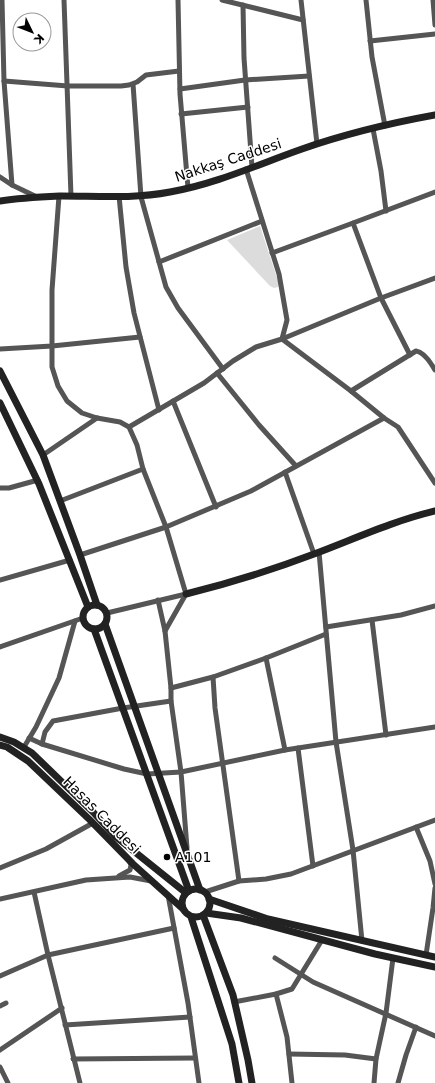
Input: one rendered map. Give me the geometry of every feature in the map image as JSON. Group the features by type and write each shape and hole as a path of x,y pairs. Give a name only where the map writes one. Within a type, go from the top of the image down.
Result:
{"main road":[{"name":"Nakkaş Caddesi","path":"0,201 60,196 141,196 188,188 317,144 385,126 435,115"},
{"path":"0,371 43,455 97,605"},
{"path":"0,403 38,480 88,607"},
{"path":"186,594 224,585 316,553 408,518 435,511"},
{"path":"97,605 103,607 107,613 107,618 105,624 101,628 94,629 85,624 83,618 84,612 88,607 97,605"},
{"path":"105,624 188,856 205,894 210,906 204,914 199,917 191,917 187,915 183,909 183,898 188,892 195,889 205,894 268,919 435,957"},
{"path":"94,629 188,892"},
{"name":"Hasas Caddesi","path":"0,737 24,747 51,770 115,836 188,892"},
{"name":"Hasas Caddesi","path":"0,745 12,750 28,761 93,823 129,860 183,909"},
{"path":"204,914 241,918 393,958 435,967"},
{"path":"204,914 234,1002 252,1083"},
{"path":"191,917 232,1044 239,1083"}],"street":[{"path":"2,0 4,81 12,185"},
{"path":"64,0 71,196"},
{"path":"178,0 181,114 188,188"},
{"path":"222,0 303,20"},
{"path":"300,0 317,144"},
{"path":"366,0 372,57 385,126"},
{"path":"433,0 435,25"},
{"path":"243,6 245,80 248,107 249,168 262,221 279,274 287,320 282,339"},
{"path":"370,41 435,34"},
{"path":"4,81 68,86 121,86 133,84 146,75 179,71"},
{"path":"180,89 245,80 309,76"},
{"path":"133,84 141,196 166,287 178,308 223,369"},
{"path":"181,114 248,107"},
{"path":"373,129 382,171 386,211"},
{"path":"0,177 12,185 39,198"},
{"path":"272,252 435,192"},
{"path":"60,196 52,290 52,367 58,386 67,401 82,413 97,418 120,422 129,427 137,445 143,468 166,527 186,594 164,631"},
{"path":"119,196 126,267 134,313 159,410"},
{"path":"159,262 262,221"},
{"path":"353,223 381,298 410,355"},
{"path":"129,427 204,383 256,347 282,339 381,298 435,278"},
{"path":"0,349 52,346 140,337"},
{"path":"282,339 384,418 398,427 435,483"},
{"path":"351,391 416,351 420,352 435,370"},
{"path":"217,373 259,425 296,466"},
{"path":"174,401 216,506"},
{"path":"43,455 97,418"},
{"path":"80,555 166,527 251,491 384,418"},
{"path":"60,501 143,468"},
{"path":"285,472 316,553 326,627 336,742 353,850 362,940"},
{"path":"0,488 9,488 38,480"},
{"path":"0,580 70,560"},
{"path":"107,613 186,594"},
{"path":"158,600 164,631 171,688 171,701 181,772 188,856"},
{"path":"326,627 401,615 435,606"},
{"path":"0,648 83,618"},
{"path":"372,620 386,735"},
{"path":"24,747 36,727 59,678 75,621"},
{"path":"171,688 213,677 326,634"},
{"path":"266,658 285,750"},
{"path":"213,677 215,708 238,881"},
{"path":"42,744 45,732 53,721 134,706 171,701"},
{"path":"29,738 42,744 124,769 147,774 158,774 181,772 285,750 435,727"},
{"path":"298,748 313,866"},
{"path":"205,894 238,881 266,879 291,874 435,820"},
{"path":"0,868 46,849 93,823"},
{"path":"416,828 430,861 435,884"},
{"path":"116,877 130,870 131,864 129,860"},
{"path":"0,899 86,880 130,877 152,881"},
{"path":"426,955 435,888"},
{"path":"34,892 80,1083"},
{"path":"168,894 190,1017 199,1083"},
{"path":"0,976 48,955 174,928"},
{"path":"234,1002 276,994 292,989 322,940"},
{"path":"275,958 313,982 435,1036"},
{"path":"374,1083 376,1058 386,1013 393,958"},
{"path":"276,994 287,1037 292,1083"},
{"path":"0,1006 6,1003"},
{"path":"0,1050 62,1008"},
{"path":"66,1024 190,1017"},
{"path":"398,1083 416,1027"},
{"path":"289,1054 346,1055 376,1058"},
{"path":"73,1059 195,1058"},
{"path":"0,1067 8,1083"}],"shaded area":[{"path":"260,226 279,284 278,287 274,288 270,286 227,240"}],"place":[{"name":"A101","path":"167,857"}]}
